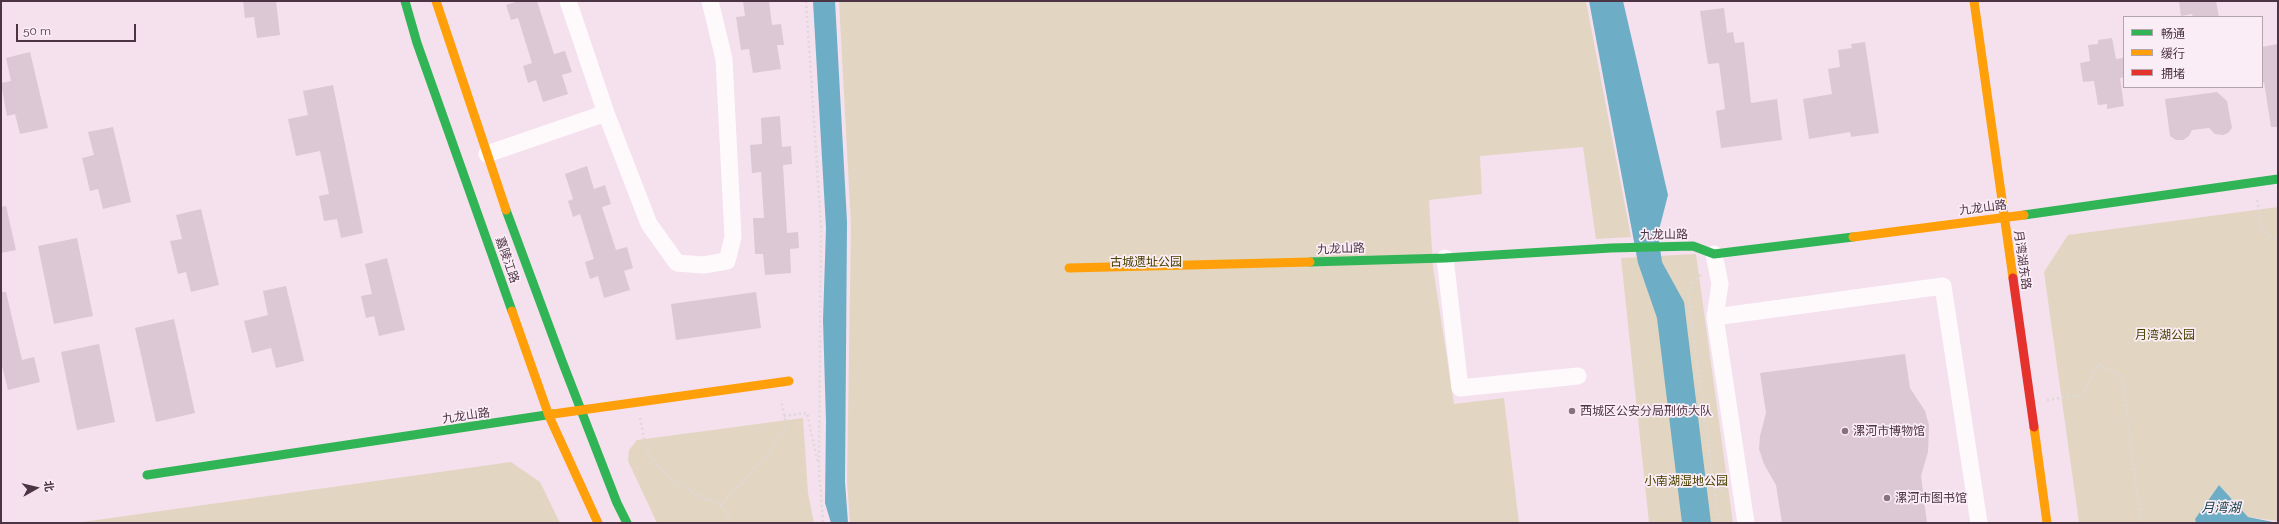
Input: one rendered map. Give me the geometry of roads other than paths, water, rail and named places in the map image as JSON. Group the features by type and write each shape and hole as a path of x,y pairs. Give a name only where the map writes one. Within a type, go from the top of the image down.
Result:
{"street":[{"name":"嘉陵江路","path":"405,1 417,43 549,416 598,523"},
{"name":"嘉陵江路","path":"436,1 505,207 581,410 617,503 627,523"},
{"path":"568,1 606,113 649,224 677,263 703,265 727,261 733,237 724,59 710,1"},
{"name":"月湾湖东路","path":"1974,1 2047,523"},
{"path":"487,154 606,113"},
{"name":"九龙山路","path":"1069,268 1445,258 1611,248 1693,246 1716,261 2278,179"},
{"path":"1445,258 1460,388 1578,376"},
{"path":"1716,261 1720,284 1715,317 1746,523"},
{"path":"1715,317 1944,286 1979,523"},
{"name":"九龙山路","path":"147,475 549,416 637,401 789,381"}],"water":[{"path":"813,1 835,1 847,222 845,482 848,523 831,523 825,503 826,421 823,320 826,228"},
{"path":"1589,1 1623,1 1668,195 1658,234 1662,262 1684,302 1711,523 1682,523 1657,318 1638,263"},
{"name":"月湾湖","path":"2219,485 2248,517 2278,523 2196,523 2195,519"}],"place":[{"name":"西城区公安分局刑侦大队","path":"1572,411"},
{"name":"漯河市博物馆","path":"1845,431"},
{"name":"漯河市图书馆","path":"1887,498"}],"park label":[{"name":"古城遗址公园","path":"1146,262"},
{"name":"月湾湖公园","path":"2165,335"},
{"name":"小南湖湿地公园","path":"1686,481"}]}
